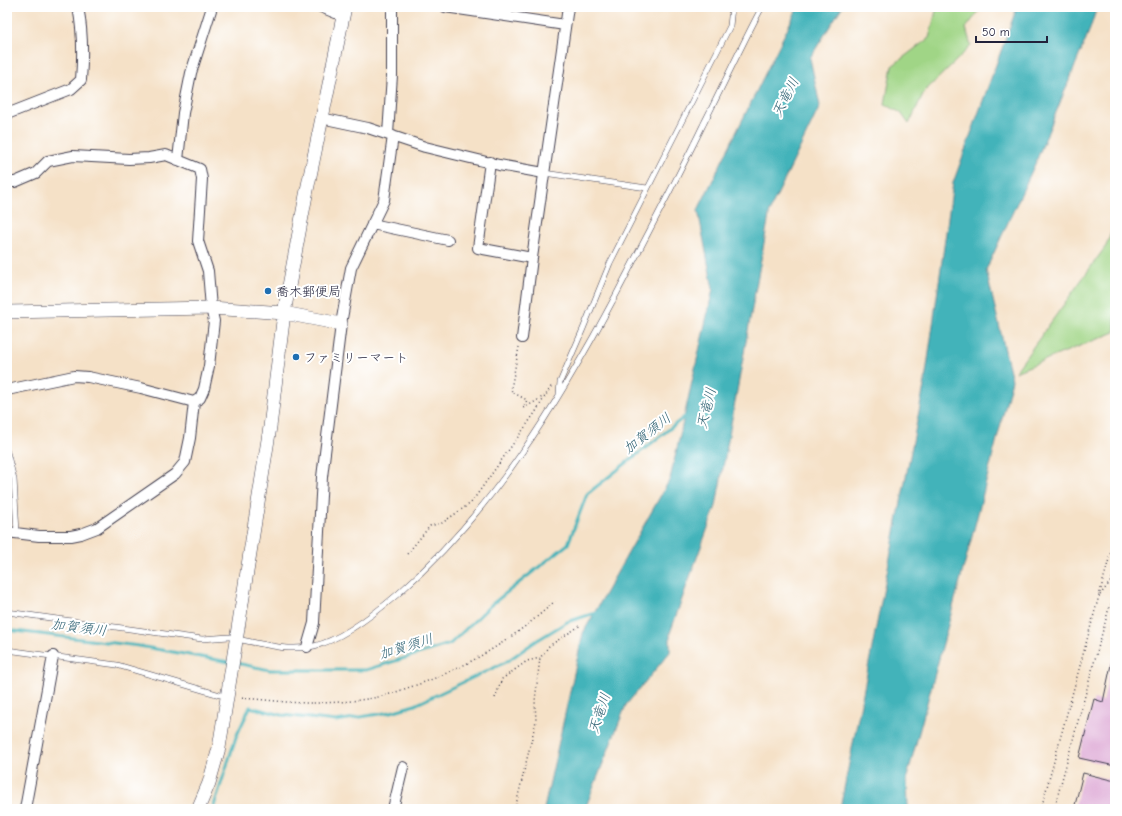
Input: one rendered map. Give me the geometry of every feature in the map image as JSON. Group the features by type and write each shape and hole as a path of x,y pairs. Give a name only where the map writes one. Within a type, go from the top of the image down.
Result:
{"street":[{"path":"7,114 71,89 81,80 83,59 82,29 78,7"},
{"path":"178,160 183,113 190,80 212,7"},
{"path":"198,809 209,782 218,748 227,696 234,640 270,427 284,313 321,118 344,11 321,7"},
{"path":"307,647 314,623 322,477 342,324 351,268 384,200 390,135 392,7"},
{"path":"445,7 565,25"},
{"path":"522,338 568,7"},
{"path":"321,118 368,128 426,147 544,173"},
{"path":"7,182 15,182 36,173 48,161 73,156 129,159 166,155 200,169 202,179 198,241 208,271 211,308 214,321 209,366 204,389 200,398 194,402 141,388 88,377 74,376 7,390"},
{"path":"490,162 478,248 532,258"},
{"path":"372,224 448,240"},
{"path":"7,312 211,308 284,313 342,324"},
{"path":"12,533 39,536 70,536 81,534 97,528 175,474 185,462 190,438 194,402"},
{"path":"25,809 53,656"},
{"path":"393,809 403,767"}],"lane":[{"path":"559,395 560,382 584,329 610,263 730,26 732,7"},
{"path":"7,612 289,648 307,647 335,638 386,604 420,574 460,534 502,480 559,395 598,328 648,234 762,7"},
{"path":"544,173 647,188"},
{"path":"7,452 14,479 12,533"},
{"path":"7,650 117,666 227,696"}],"path":[{"path":"522,338 511,389 512,392 527,400 523,408 546,395"},
{"path":"407,554 430,526 442,523 471,503 535,413 554,381"},
{"path":"1041,809 1115,537"},
{"path":"1099,596 1112,581 1115,573"},
{"path":"1054,809 1109,608 1115,599"},
{"path":"227,696 310,703 357,700 384,696 426,682 482,656 511,638 555,601"},
{"path":"515,809 536,722 534,701 540,658 549,646 581,625"},
{"path":"495,698 502,679 527,661 540,658"}],"green space":[{"path":"937,7 982,7 966,28 971,46 924,92 909,124 901,113 885,104 892,66 929,38"},
{"path":"1115,222 1115,332 1015,372 1106,246"}],"water":[{"name":"天竜川","path":"798,7 842,7 810,58 820,106 770,210 716,506 670,633 670,652 626,705 585,809 544,809 583,633 670,479 713,289 698,210"},
{"path":"1017,7 1097,7 1090,29 1035,164 986,270 1012,380 974,529 907,777 908,809 840,809 925,381 953,183"}],"building":[{"path":"1112,660 1115,660 1115,766 1079,758 1094,699 1103,702"},
{"path":"1083,773 1115,781 1115,809 1074,809"}],"waterway":[{"name":"加賀須川","path":"236,663 270,670 366,670 450,644 491,605 568,544 587,494 687,415"},
{"path":"213,809 236,737 250,707 282,715 336,721 391,712 415,705 506,662 567,622 598,612"},
{"name":"加賀須川","path":"7,630 139,646 229,662"}],"place":[{"name":"喬木郵便局","path":"268,291"},
{"name":"ファミリーマート","path":"296,357"}]}
